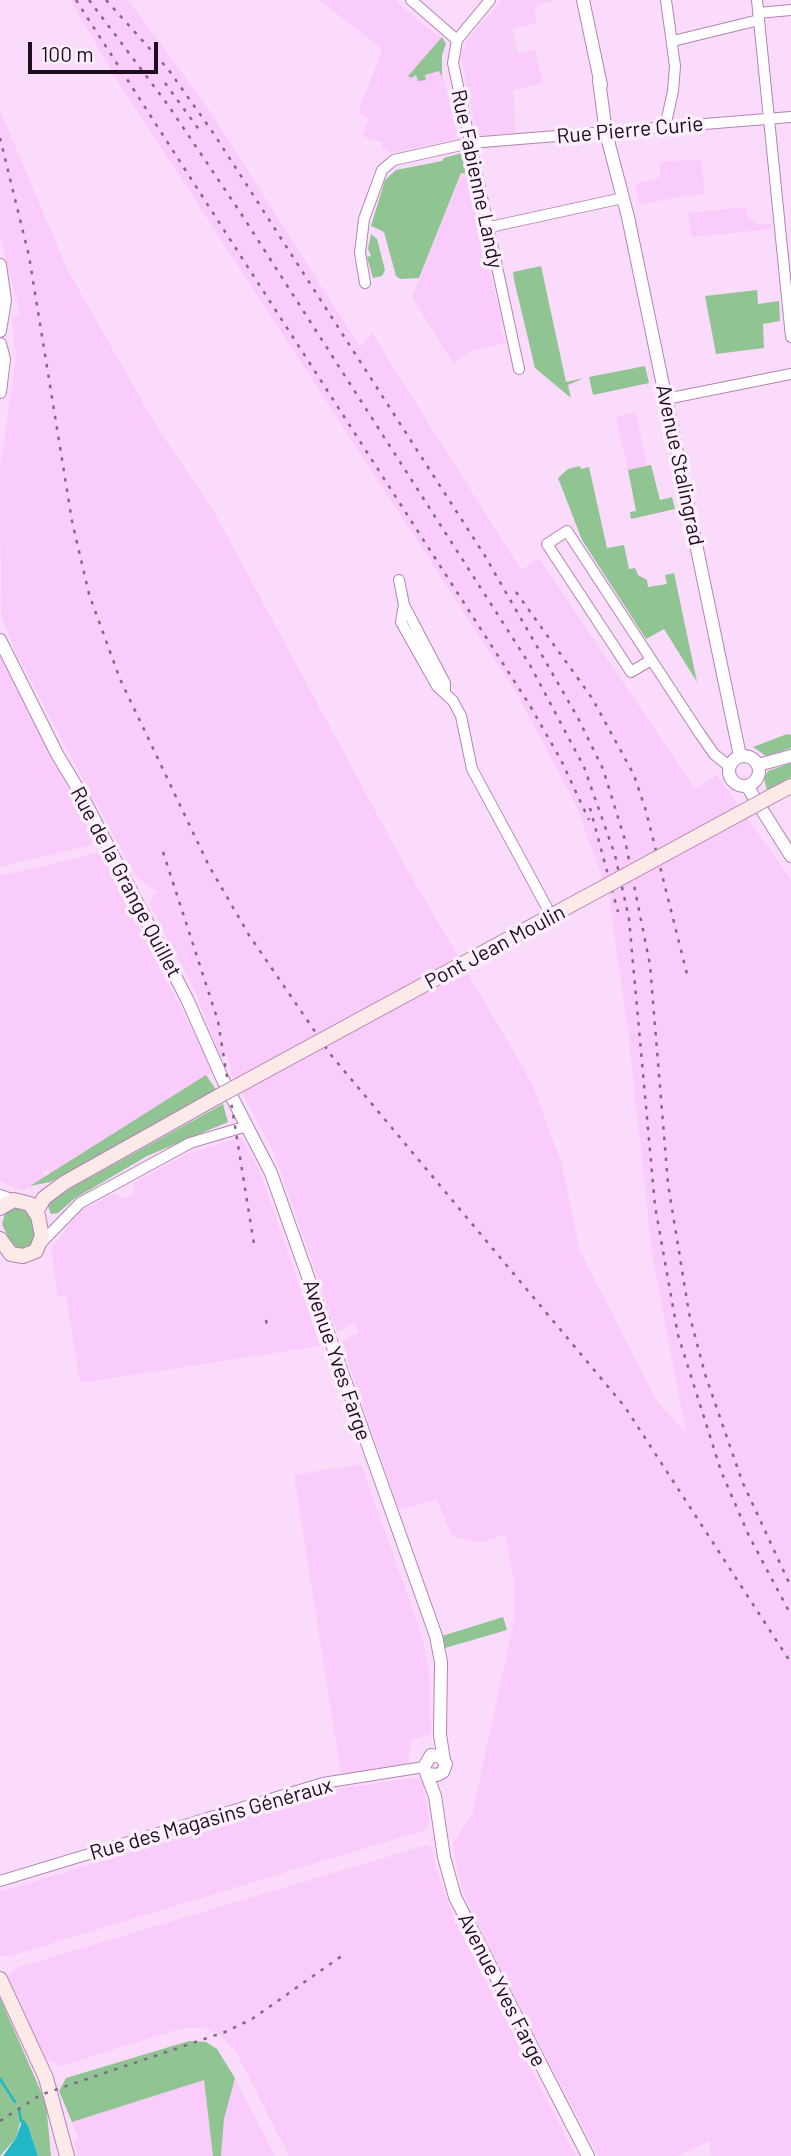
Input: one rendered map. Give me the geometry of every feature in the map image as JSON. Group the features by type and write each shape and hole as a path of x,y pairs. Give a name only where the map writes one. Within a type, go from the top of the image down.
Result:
{"main road":[{"name":"Pont Jean Moulin","path":"64,1183 791,786"},
{"path":"0,1208 64,1183"},
{"path":"37,1214 44,1198 64,1183"},
{"path":"0,1239 7,1255 29,1255 36,1251 42,1242 37,1214 30,1204 16,1200"},
{"path":"0,1979 46,2077 67,2156"}],"street":[{"path":"411,0 457,40 490,0"},
{"name":"Avenue Stalingrad","path":"575,0 589,38"},
{"name":"Avenue Stalingrad","path":"583,0 740,756"},
{"path":"665,127 674,79 673,41 666,0"},
{"path":"757,0 789,288 791,337"},
{"path":"673,41 791,10"},
{"name":"Rue Fabienne Landy","path":"457,40 453,70 490,227 519,369"},
{"name":"Rue Pierre Curie","path":"365,283 360,260 361,235 382,170 394,160 470,143 791,117"},
{"path":"490,227 623,198"},
{"path":"0,306 1,271"},
{"path":"0,331 5,311 1,271"},
{"path":"0,344 4,359 0,392"},
{"path":"666,399 791,374"},
{"path":"651,660 631,672 547,544 568,531 714,754 729,766 731,779 738,785 747,786 756,780 758,765 753,758 740,756 729,766"},
{"path":"399,580 404,605 401,622 437,686 445,692 461,716 472,769 552,917"},
{"name":"Rue de la Grange Quillet","path":"0,640 57,754 81,794 187,999 203,1039 247,1126"},
{"path":"758,765 791,756"},
{"path":"747,786 791,856"},
{"path":"37,1214 56,1217 190,1143 247,1126"},
{"name":"Avenue Yves Farge","path":"247,1126 271,1173 439,1651 440,1735 444,1766 439,1816"},
{"path":"0,1195 16,1200"},
{"path":"42,1242 70,1209"},
{"name":"Avenue Yves Farge","path":"440,1735 437,1749 428,1765 444,1857 461,1911 588,2156"},
{"path":"438,1755 444,1766 437,1775 428,1765 438,1755"},
{"name":"Rue des Magasins Généraux","path":"0,1881 323,1783 428,1765"}],"shaded area":[{"path":"70,0 128,0 208,108 360,347 372,333 521,570 539,558 695,789 717,775 791,880 791,2156 711,2156 710,2141 677,2156 598,2156 525,2017 470,1909 458,1875 453,1843 472,1815 514,1621 514,1581 505,1535 477,1543 452,1536 437,1500 399,1510 341,1342 359,1332 354,1322 337,1332 273,1150 232,1076 228,1057 220,1057 196,993 149,903 157,892 135,875 49,716 15,650 1,615 0,470 16,356 12,318 20,313 0,237 0,110 67,269 158,429 213,510 404,864 533,1085 562,1165 580,1251 656,1400 686,1433 652,1254 628,1031 609,896 576,805 517,694 122,88"},
{"path":"319,0 398,0 397,3 443,40 441,68 457,135 455,139 392,153 381,148 383,143 362,136 369,118 358,114 382,49"},
{"path":"502,0 553,0 540,4 534,11 537,22 512,30 518,53 535,50 543,83 513,90 516,133 477,136 461,56 468,39"},
{"path":"701,159 705,193 640,204 635,184 660,177 660,162"},
{"path":"461,175 467,178 502,322 499,325 506,343 471,351 453,363 412,297"},
{"path":"747,207 747,215 758,224 771,224 771,229 692,237 688,213"},
{"path":"636,412 647,466 628,470 616,417"},
{"path":"0,656 95,840 92,845 0,867"},
{"path":"101,852 213,1071 50,1174 48,1169 43,1172 46,1176 23,1191 0,1181 0,876"},
{"path":"242,1137 260,1172 320,1346 80,1383 66,1296 58,1296 51,1250 78,1212 115,1193 123,1199 135,1193 134,1183 189,1153"},
{"path":"361,1464 422,1636 429,1670 431,1734 411,1740 408,1764 341,1774 294,1475"},
{"path":"423,1779 429,1824 425,1830 10,1956 0,1956 0,1892 337,1789"},
{"path":"427,1845 433,1849 435,1866 455,1921 576,2156 289,2156 236,2052 219,2034 203,2028 183,2028 61,2066 46,2059 8,1979 10,1972 19,1967"},
{"path":"235,2078 275,2156 221,2156 224,2119"},
{"path":"204,2080 213,2156 78,2156 74,2142 79,2140 72,2122"}],"green space":[{"path":"442,37 446,44 442,55 442,77 439,71 425,75 426,80 418,81 416,75 411,78 408,76"},
{"path":"462,153 466,174 461,173 419,278 400,279 396,276 384,232 371,226 385,180 396,170 442,161"},
{"path":"371,234 377,239 385,270 382,276 373,278 367,257 371,256 368,249"},
{"path":"541,266 566,382 584,378 568,385 571,398 535,368 514,280 513,272"},
{"path":"757,290 758,304 779,301 780,321 763,324 764,348 716,354 705,296"},
{"path":"645,366 649,383 593,395 589,377"},
{"path":"651,465 660,500 672,497 675,509 631,519 630,512 636,511 628,470"},
{"path":"580,466 581,469 589,467 607,548 624,545 629,569 635,568 638,575 647,580 648,587 667,584 665,575 674,573 697,682 664,629 646,639 582,540 558,478 568,469"},
{"path":"787,734 791,735 791,748 766,756 753,747"},
{"path":"791,763 791,777 767,791 764,778 768,771"},
{"path":"206,1075 217,1091 50,1182 30,1186"},
{"path":"223,1104 228,1122 147,1156 74,1199 58,1213 51,1214 47,1204 71,1188"},
{"path":"13,1205 29,1210 37,1232 31,1247 26,1249 12,1246 2,1224 6,1210"},
{"path":"503,1617 507,1630 445,1648 442,1636"},
{"path":"0,1998 46,2103 51,2156 38,2156 28,2126 20,2123 16,2138 0,2156"},
{"path":"189,2041 206,2042 217,2049 235,2078 224,2119 221,2156 213,2156 204,2080 72,2122 59,2091 66,2078"}],"water":[{"path":"23,2119 38,2156 3,2156 16,2138"}],"waterway":[{"path":"0,2079 15,2102"},
{"path":"19,2109 21,2121"}],"railway":[{"path":"76,0 529,704 561,760 589,820"},
{"path":"89,0 168,105 240,212 530,665 584,767 615,855 629,919 655,1206 678,1335 721,1471 749,1536 791,1615"},
{"path":"106,0 168,69 214,134 485,556 578,718 603,769 625,840 650,965 668,1184 689,1313 705,1374 742,1481 791,1587"},
{"path":"165,83 200,131"},
{"path":"0,138 29,256 72,521 89,594 120,679 209,866 249,935 331,1055 625,1407 791,1663"},
{"path":"516,592 592,698 634,775 646,811 688,978"},
{"path":"590,808 618,912"},
{"path":"163,852 218,1021 254,1244"},
{"path":"266,1320 267,1325"},
{"path":"0,2121 40,2095 225,2032 252,2019 343,1955"}]}
